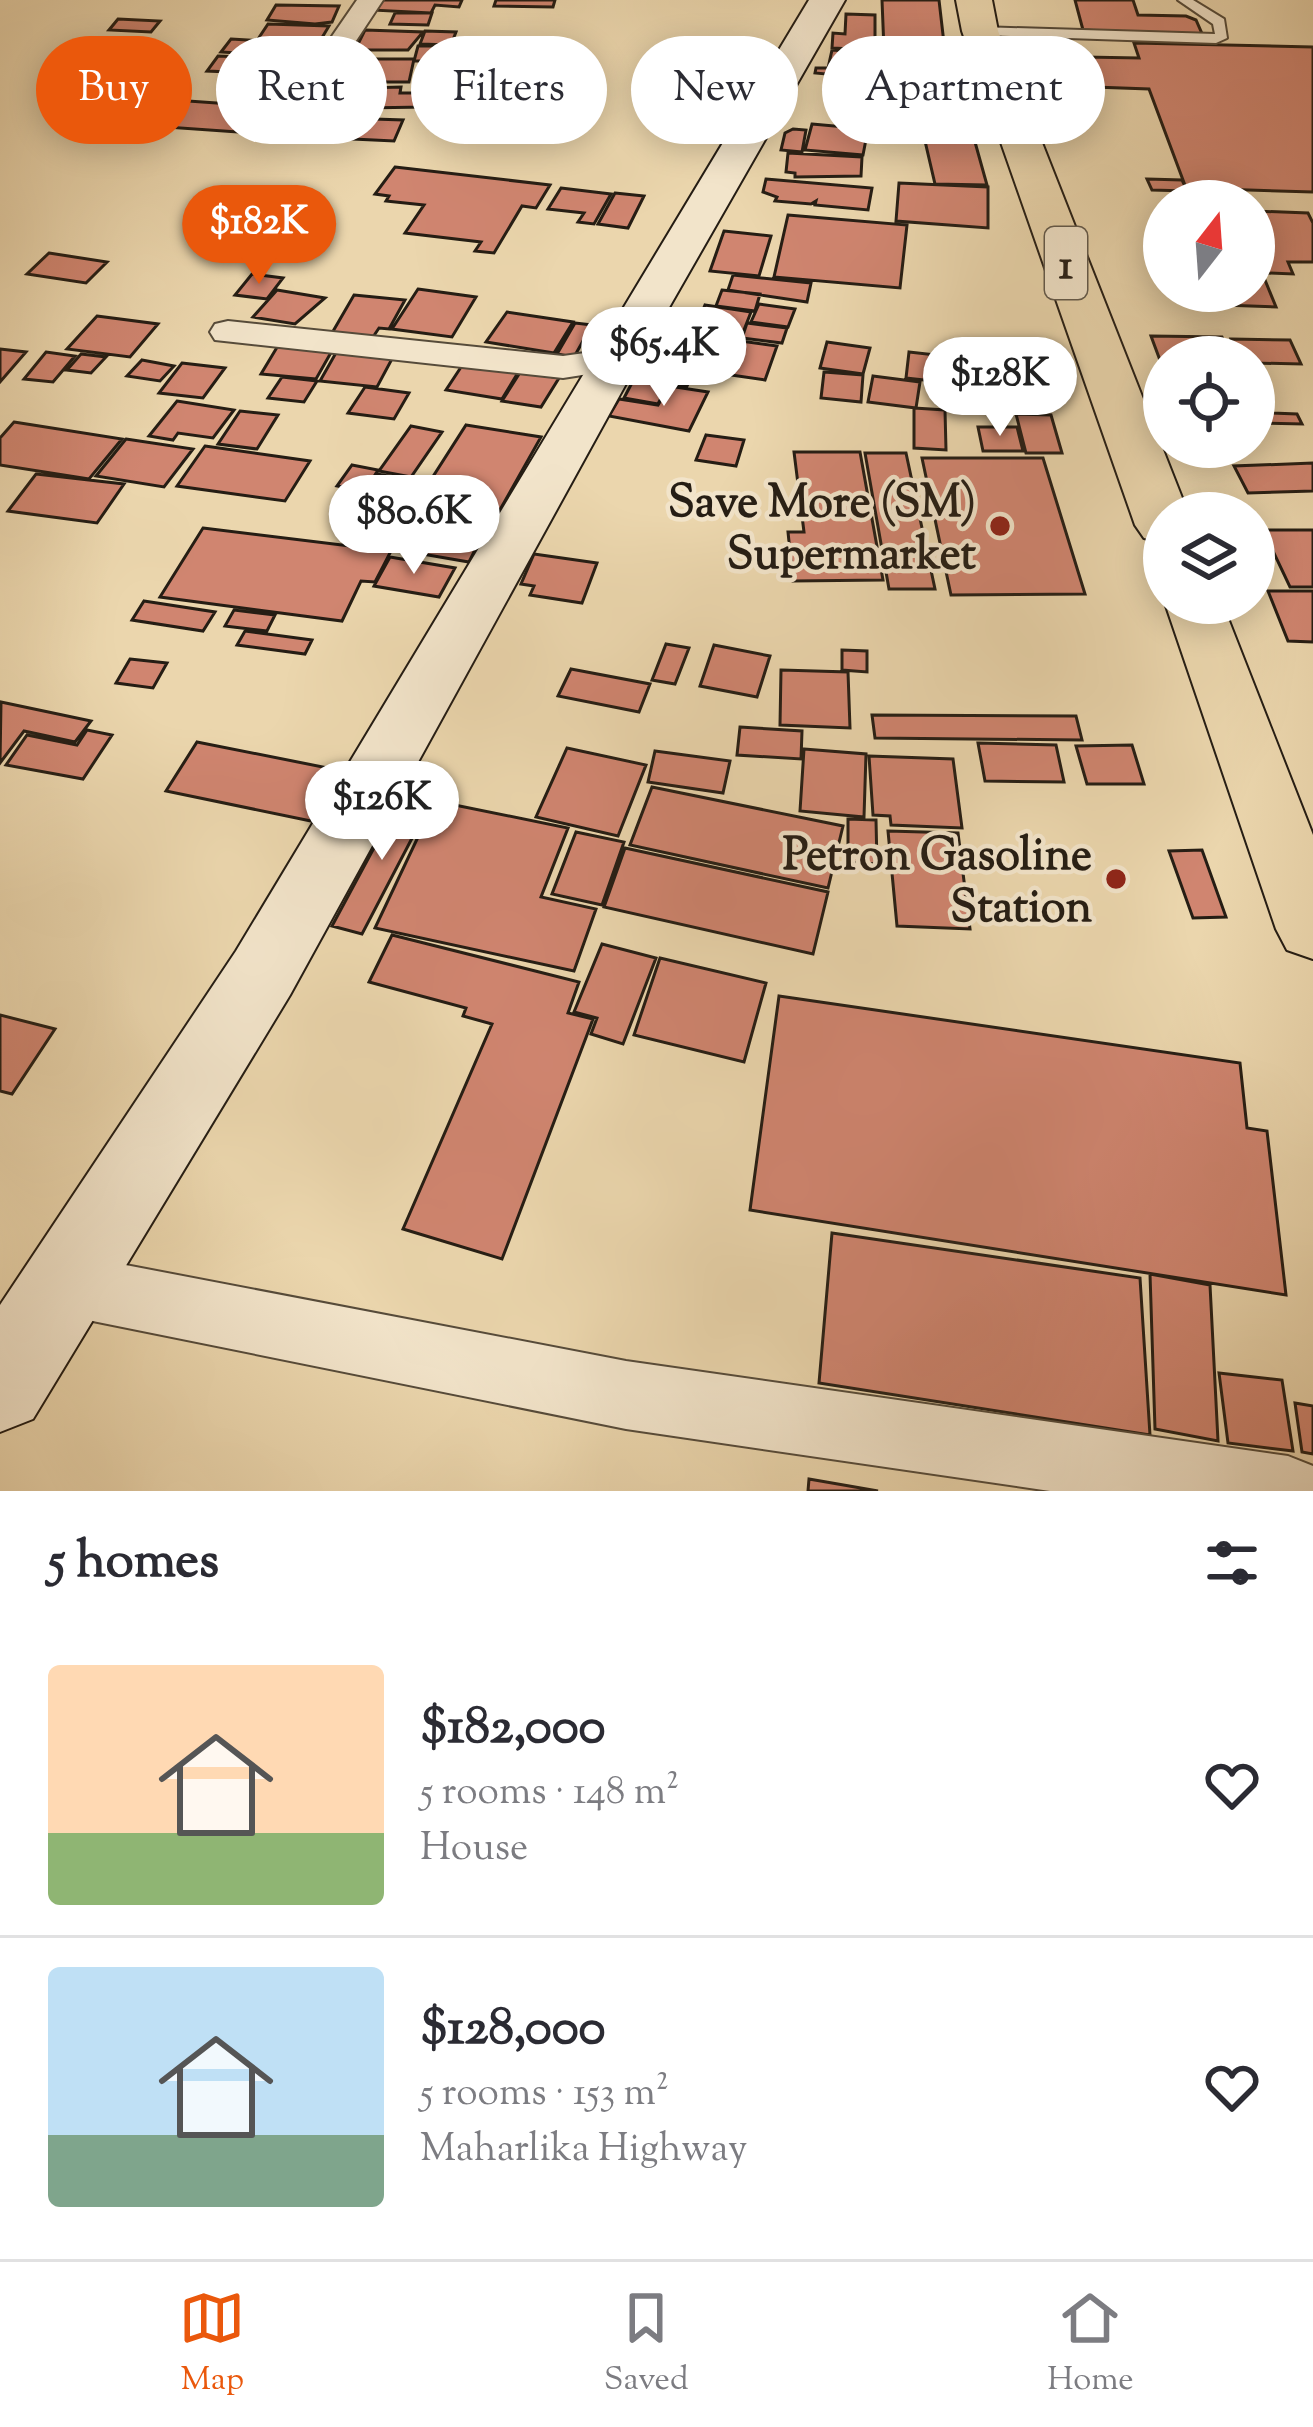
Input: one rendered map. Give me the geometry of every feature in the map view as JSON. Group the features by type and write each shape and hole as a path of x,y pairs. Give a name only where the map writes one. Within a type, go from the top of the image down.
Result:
{"main road":[{"name":"1","path":"977,16 1152,492"},
{"path":"1200,624 1313,929"}],"street":[{"path":"346,36 370,0"},
{"path":"0,1387 263,974 825,0"},
{"path":"227,332 563,367 614,360"},
{"path":"63,1284 626,1395 1288,1491"}],"lane":[{"path":"977,16 1216,39 1222,35 1219,22 1184,0"}],"building":[{"path":"377,0 462,0 459,7 435,5 431,13 371,10"},
{"path":"496,0 555,0 553,7 494,6"},
{"path":"882,0 939,0 943,36 883,36"},
{"path":"1075,0 1133,0 1138,15 1186,16 1196,20 1203,36 1083,30"},
{"path":"276,5 339,6 332,22 315,24 267,20"},
{"path":"395,13 432,13 428,25 390,24"},
{"path":"846,14 875,15 875,36 833,36 845,34"},
{"path":"118,19 160,21 151,32 109,30"},
{"path":"268,24 329,26 323,36 260,36"},
{"path":"365,30 423,32 411,36 408,50 387,50 387,36 362,36"},
{"path":"425,31 456,32 454,36 423,36"},
{"path":"1134,43 1313,47 1313,192 1275,191 1275,180 1183,180 1149,89 1105,87 1105,57 1139,58"},
{"path":"387,59 411,59 409,82 387,82"},
{"path":"387,87 411,93 411,107 387,108"},
{"path":"192,101 216,103 216,130 192,129"},
{"path":"387,119 403,120 394,141 387,141"},
{"path":"812,124 822,125 822,144 865,144 863,155 805,150"},
{"path":"798,129 806,130 802,152 781,150 782,144 798,144"},
{"path":"926,144 976,144 987,185 935,184"},
{"path":"788,153 862,157 861,176 795,177 786,172"},
{"path":"395,167 550,185 536,208 522,206 494,253 475,251 481,242 405,233 424,205 386,201 389,196 375,194"},
{"path":"766,179 872,188 868,210 815,205 816,201 775,201 777,197 763,192"},
{"path":"899,183 988,187 988,228 896,221"},
{"path":"561,188 611,194 594,224 578,222 584,213 548,209"},
{"path":"615,193 644,196 628,228 598,224"},
{"path":"1275,212 1308,213 1313,223 1313,262 1288,262 1293,274 1275,273"},
{"path":"788,215 907,225 900,288 774,277"},
{"path":"724,231 771,236 759,276 710,271"},
{"path":"49,253 107,262 86,283 27,274"},
{"path":"252,274 283,278 267,299 235,295"},
{"path":"733,275 811,283 807,302 728,290"},
{"path":"418,289 476,297 452,337 392,329"},
{"path":"277,290 325,298 295,324 253,317"},
{"path":"722,290 760,294 755,311 716,306"},
{"path":"354,295 405,300 389,329 379,328 373,337 332,333"},
{"path":"759,304 795,309 788,327 751,322"},
{"path":"705,305 751,312 742,335 678,332 686,315 700,317"},
{"path":"507,312 573,322 554,353 486,342"},
{"path":"97,316 158,324 130,357 67,349"},
{"path":"575,323 592,325 574,357 557,354"},
{"path":"747,323 787,328 782,343 742,338"},
{"path":"661,331 696,336 686,358 650,352"},
{"path":"697,335 777,346 765,380 683,368"},
{"path":"1275,340 1290,340 1301,364 1275,363"},
{"path":"827,342 870,348 863,374 820,368"},
{"path":"279,344 333,349 316,379 261,374"},
{"path":"0,349 26,352 0,382"},
{"path":"337,351 393,357 377,387 320,381"},
{"path":"46,352 75,356 53,382 24,379"},
{"path":"909,352 945,356 942,382 906,378"},
{"path":"81,354 106,357 91,373 67,370"},
{"path":"647,355 676,359 671,368 694,372 687,386 635,377"},
{"path":"467,358 522,366 502,399 446,390"},
{"path":"989,358 1020,361 1019,379 988,376"},
{"path":"142,360 174,366 160,381 127,376"},
{"path":"182,363 225,368 203,398 159,393"},
{"path":"521,371 559,378 541,407 502,401"},
{"path":"824,372 863,375 861,402 821,398"},
{"path":"873,376 920,382 916,408 868,402"},
{"path":"282,377 317,381 304,402 268,398"},
{"path":"634,379 668,385 658,404 624,398"},
{"path":"976,379 1036,384 1039,409 977,405"},
{"path":"669,386 708,392 689,431 609,416 619,399 658,405"},
{"path":"365,387 409,393 394,419 348,413"},
{"path":"177,401 234,410 213,438 178,433 173,440 149,436"},
{"path":"914,408 945,410 946,450 914,448"},
{"path":"240,411 278,415 257,449 218,444"},
{"path":"1275,413 1297,414 1302,424 1275,423"},
{"path":"1016,414 1051,415 1062,453 1026,453"},
{"path":"14,422 122,439 89,479 0,465 0,438"},
{"path":"466,425 541,437 497,515 418,500"},
{"path":"411,426 442,432 411,477 379,471"},
{"path":"978,427 1017,427 1023,451 983,451"},
{"path":"706,435 744,440 736,466 696,460"},
{"path":"126,439 193,449 164,487 96,476"},
{"path":"205,446 310,461 285,501 177,486"},
{"path":"794,452 860,452 883,580 793,581 788,532 804,532"},
{"path":"865,453 906,453 935,589 889,589"},
{"name":"Save More (SM) Supermarket","path":"922,458 1043,458 1085,594 951,595"},
{"path":"1313,463 1313,491 1247,492 1235,468"},
{"path":"352,465 378,470 365,491 337,486"},
{"path":"36,474 124,484 97,523 8,511"},
{"path":"377,474 411,480 392,507 358,500"},
{"path":"408,511 488,524 469,562 387,548"},
{"path":"203,528 391,551 375,582 361,581 342,621 160,597"},
{"path":"1275,530 1313,530 1313,587 1290,587 1275,555"},
{"path":"534,554 597,563 582,603 530,595 534,586 521,584"},
{"path":"390,557 455,568 439,597 374,586"},
{"path":"1275,591 1313,591 1313,642 1288,641 1275,608"},
{"path":"144,601 215,612 203,631 132,620"},
{"path":"234,610 275,615 267,631 225,626"},
{"path":"245,631 312,640 305,654 237,645"},
{"path":"666,644 689,648 675,684 652,680"},
{"path":"714,645 770,656 757,697 700,686"},
{"path":"842,650 867,651 867,672 842,670"},
{"path":"130,659 167,663 153,688 116,683"},
{"path":"571,669 650,684 639,712 558,696"},
{"path":"781,670 848,672 850,728 780,725"},
{"path":"1,702 91,721 75,742 24,731 0,763"},
{"path":"872,715 1076,716 1082,740 875,738"},
{"path":"740,727 802,731 801,759 737,755"},
{"path":"87,730 112,735 83,779 6,765 27,735 77,745"},
{"path":"197,742 338,770 311,821 166,791"},
{"path":"978,743 1056,745 1064,782 985,781"},
{"path":"1132,745 1144,784 1087,784 1076,746"},
{"path":"567,748 646,765 618,836 536,817"},
{"path":"804,749 866,754 864,817 800,811"},
{"path":"655,751 730,761 723,793 648,782"},
{"path":"869,756 953,759 962,828 891,825 890,816 873,815"},
{"path":"652,787 843,826 828,888 630,845"},
{"path":"404,792 433,798 362,934 332,926"},
{"path":"435,801 568,828 541,897 596,909 574,971 375,928"},
{"path":"848,819 876,820 877,864 848,862"},
{"path":"888,831 958,833 970,929 897,926"},
{"path":"576,832 624,842 602,905 552,894"},
{"path":"625,848 828,892 813,954 604,907"},
{"path":"1202,850 1226,917 1193,918 1169,851"},
{"path":"392,935 579,982 568,1013 593,1019 502,1259 403,1229 492,1024 463,1016 466,1008 369,982"},
{"path":"602,944 656,958 623,1044 591,1034 597,1018 574,1012"},
{"path":"660,958 766,983 744,1062 634,1035"},
{"path":"779,996 1240,1063 1247,1128 1267,1131 1286,1295 750,1210"},
{"path":"0,1015 55,1029 12,1094 0,1091"},
{"path":"832,1233 1140,1278 1150,1435 819,1383"},
{"path":"1150,1274 1210,1285 1218,1441 1155,1429"},
{"path":"1219,1373 1282,1380 1293,1451 1228,1443"},
{"path":"1295,1403 1313,1406 1313,1454 1302,1452"},
{"path":"809,1479 878,1491 808,1491"}],"place":[{"name":"Save More (SM) Supermarket","path":"1000,526"},
{"name":"Petron Gasoline Station","path":"1116,879"}]}
